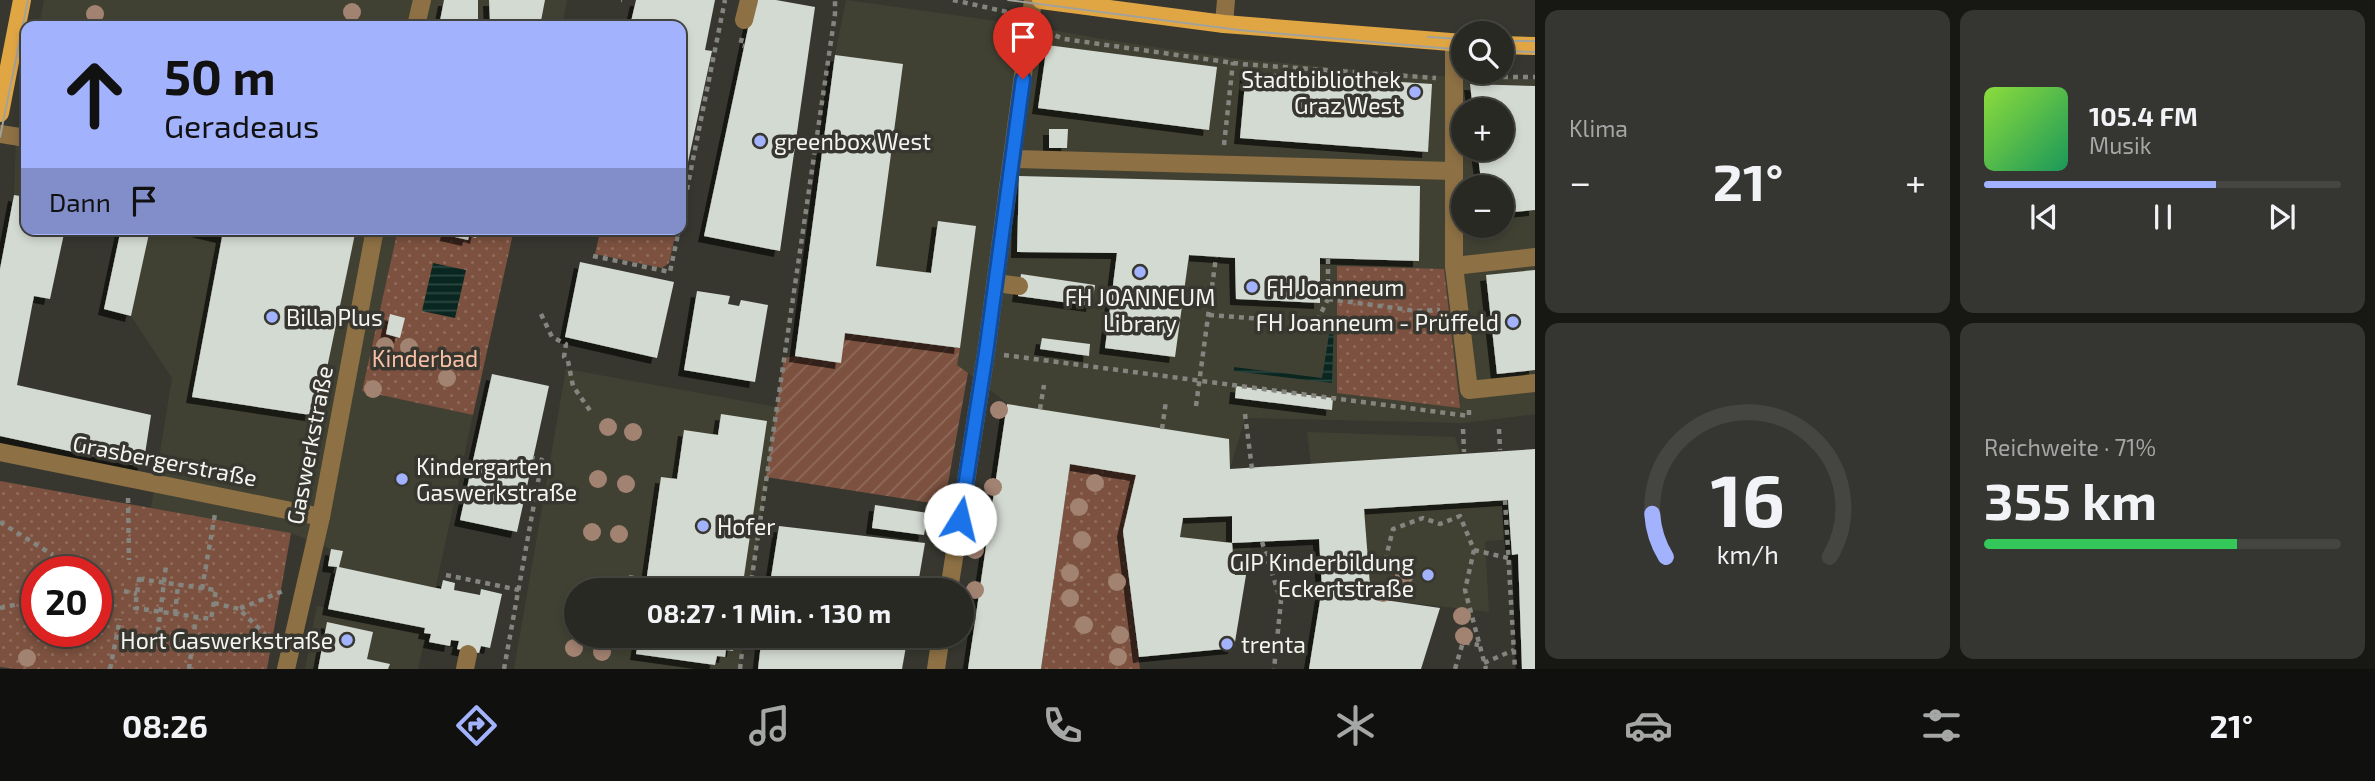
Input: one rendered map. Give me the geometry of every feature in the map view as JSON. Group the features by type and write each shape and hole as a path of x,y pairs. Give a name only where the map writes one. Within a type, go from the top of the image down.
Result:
{"main road":[{"path":"0,113 22,0"},
{"path":"1041,0 1224,24 1451,42"},
{"path":"1514,45 1535,46"}],"street":[{"path":"417,21 422,0"},
{"path":"744,20 749,0"},
{"path":"951,578 996,283 1033,0"},
{"path":"1224,24 1226,0"},
{"path":"1453,84 1454,266 1469,390 1535,383"},
{"path":"0,134 21,137"},
{"path":"1012,159 1453,171"},
{"name":"Gaswerkstraße","path":"286,669 321,517 374,235"},
{"path":"1454,266 1535,257"},
{"path":"996,283 1019,286"},
{"name":"Grasbergerstraße","path":"0,452 321,517"},
{"path":"936,669 940,648"}],"path":[{"path":"686,194 725,0"},
{"path":"752,578 835,0"},
{"path":"953,0 1013,13 1017,18"},
{"path":"1043,31 1064,39 1233,62 1451,78"},
{"path":"742,38 740,45 744,46"},
{"path":"1222,163 1233,62"},
{"path":"1514,77 1535,77"},
{"path":"593,256 670,272 677,235"},
{"path":"1196,406 1216,257"},
{"path":"1209,315 1316,323 1328,299 1328,259"},
{"path":"1328,299 1417,311 1460,310"},
{"path":"541,314 552,337 566,344 564,357 568,361 573,386 591,412"},
{"path":"986,353 1469,416 1469,390"},
{"path":"1040,409 1044,385"},
{"path":"1162,429 1166,401"},
{"path":"1245,414 1252,469"},
{"path":"1463,429 1464,452"},
{"path":"1499,429 1500,450"},
{"path":"504,669 542,460 533,458"},
{"path":"290,494 300,491 308,468"},
{"path":"128,496 130,560"},
{"path":"1505,500 1515,669"},
{"path":"202,589 215,513"},
{"path":"1383,570 1393,528 1423,518 1440,524 1460,516 1474,550 1465,590 1485,666 1514,650"},
{"path":"0,522 53,555"},
{"path":"1262,542 1281,601 1274,669"},
{"path":"1474,550 1508,558"},
{"path":"158,632 166,565"},
{"path":"446,575 519,590"},
{"path":"629,577 635,578"},
{"path":"139,579 202,589 216,590 211,619 135,608 139,579"},
{"path":"175,614 178,585"},
{"path":"124,591 137,594"},
{"path":"239,609 283,591"},
{"path":"0,608 21,603"},
{"path":"214,603 239,609 274,644"},
{"path":"189,669 196,617"},
{"path":"110,669 120,619"},
{"path":"1455,669 1463,642 1479,645"},
{"path":"740,669 742,648"}],"shaded area":[{"path":"44,0 567,0 563,21 40,21"},
{"name":"FH Joanneum","path":"846,0 1238,59 1451,77 1451,84 1514,84 1514,78 1535,79 1535,414 1464,423 1245,418 1230,469 1232,543 1252,542 1246,575 1132,590 1070,464 1041,669 968,669 971,648 974,648 974,628 1007,403 957,365 959,348 841,363 795,356 835,55"},
{"path":"21,114 21,196 14,195 16,137"},
{"path":"120,235 397,235 362,391 473,415 418,669 305,669 317,606 328,608 337,567 328,566 331,549 291,533 151,508 172,378 131,316 104,309"},
{"path":"566,369 777,407 752,578 564,578 564,648 742,648 740,669 514,669"},
{"path":"1307,432 1455,437 1460,453 1311,464"},
{"name":"GIP Kinderbildung Eckertstraße","path":"1502,500 1503,540 1485,541 1489,612 1371,598 1364,509"}],"green space":[{"name":"Kinderbad","path":"397,235 513,235 473,415 362,391"},
{"path":"599,235 675,236 669,263 662,268 595,254"},
{"path":"1337,266 1444,269 1460,408 1337,393"},
{"path":"845,333 960,348 957,365 968,373 944,505 766,477 784,358 795,356 840,362"},
{"path":"1070,464 1136,475 1123,531 1140,669 1041,669"},
{"path":"0,481 291,533 267,669 0,667"}],"water":[{"path":"433,263 466,270 455,318 422,311"},
{"path":"1332,316 1332,383 1234,371 1234,367 1322,378"}],"building":[{"path":"444,0 478,0 478,20 484,21 440,21"},
{"path":"489,0 545,0 541,21 490,21"},
{"path":"636,0 715,0 705,50 712,51 686,171 686,21 631,21"},
{"name":"greenbox West","path":"754,0 776,0 815,7 780,251 704,236"},
{"path":"1047,45 1217,67 1209,130 1038,108"},
{"path":"835,55 903,64 876,266 931,273 938,221 976,226 960,348 845,333 841,363 795,356"},
{"path":"1246,72 1432,84 1428,152 1240,138"},
{"path":"1470,84 1535,86 1535,210 1514,212 1514,175 1480,175 1479,161 1514,161 1514,98 1472,98"},
{"path":"1049,129 1068,129 1067,148 1049,148"},
{"name":"FH Joanneum","path":"1019,176 1420,186 1419,261 1320,258 1320,303 1236,299 1235,258 1189,255 1175,357 1105,348 1117,253 1017,252"},
{"path":"14,195 21,196 21,235 64,235 50,299 34,296 17,385 151,415 143,467 0,436 0,269"},
{"path":"120,235 149,235 131,316 104,309"},
{"name":"Billa Plus","path":"214,235 355,235 317,416 192,397 222,237"},
{"path":"446,235 477,235 476,238 469,236 468,240"},
{"path":"580,262 674,282 657,358 565,337"},
{"name":"FH Joanneum - Prüffeld","path":"1535,270 1535,370 1497,374 1486,275"},
{"path":"1021,274 1095,285 1092,306 1018,296"},
{"path":"697,291 730,296 728,304 739,306 741,300 768,305 755,382 684,370"},
{"path":"390,314 405,318 400,338 386,334"},
{"path":"1042,338 1090,344 1089,356 1040,349"},
{"path":"492,374 549,386 517,532 460,520"},
{"path":"1236,386 1333,398 1332,410 1235,398"},
{"path":"1007,404 1229,439 1230,469 1535,449 1535,669 1522,669 1518,554 1512,555 1508,500 1364,509 1371,598 1440,608 1421,669 1309,669 1322,588 1319,539 1232,543 1235,575 1246,575 1234,648 1139,657 1123,531 1136,475 1070,464 1041,669 968,669 971,648 974,648 974,628","holes":["1232,516 1232,543 1180,537 1183,518"]},
{"name":"Hofer","path":"721,414 767,421 744,578 647,578 661,477 677,479 684,430 718,435"},
{"path":"875,505 928,513 924,535 872,528"},
{"path":"779,526 925,543 919,578 771,578"},
{"path":"331,549 343,551 339,567 441,589 443,580 455,583 454,590 480,595 481,589 502,594 490,648 481,646 479,653 457,649 459,641 451,640 450,646 429,642 431,634 424,633 425,628 328,609 337,567 328,566"},
{"name":"Hort Gaswerkstraße","path":"327,622 373,632 367,659 390,664 388,669 318,669"},
{"path":"637,648 733,648 733,651 726,650 725,657 717,656 715,665 636,654"},
{"path":"760,648 906,648 902,669 758,669"}],"tram line":[{"path":"24,21 28,0"},
{"path":"1008,0 1239,30 1451,49"},
{"path":"0,137 21,34"},
{"path":"1428,37 1451,38"},
{"path":"1514,41 1535,41"},
{"path":"1514,51 1535,52"}],"place":[{"name":"Stadtbibliothek Graz West","path":"1415,92"},
{"name":"greenbox West","path":"760,141"},
{"name":"FH JOANNEUM Library","path":"1140,272"},
{"name":"FH Joanneum","path":"1252,287"},
{"name":"Billa Plus","path":"272,317"},
{"name":"FH Joanneum - Prüffeld","path":"1513,322"},
{"name":"Kindergarten Gaswerkstraße","path":"402,479"},
{"name":"Hofer","path":"703,526"},
{"name":"GIP Kinderbildung Eckertstraße","path":"1428,575"},
{"name":"Hort Gaswerkstraße","path":"347,640"},
{"name":"trenta","path":"1227,644"}],"route":[{"path":"960,519 986,353 1023,79"}]}
